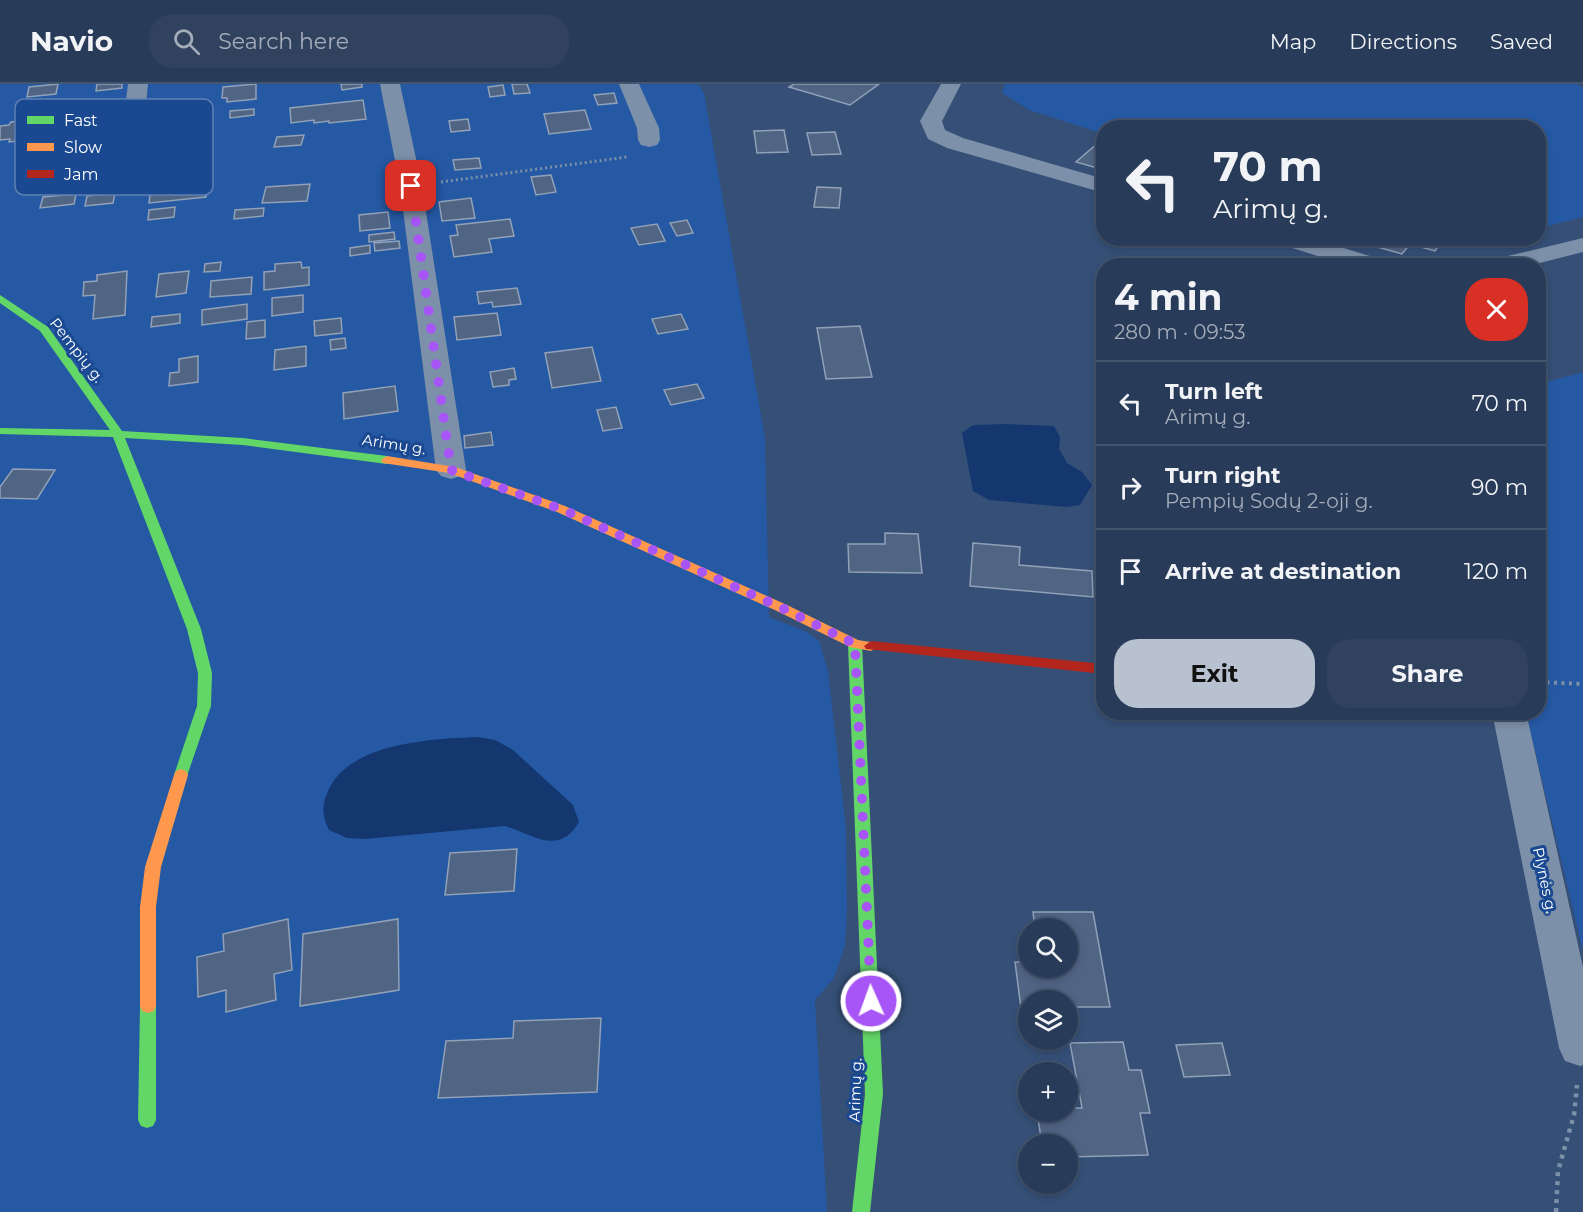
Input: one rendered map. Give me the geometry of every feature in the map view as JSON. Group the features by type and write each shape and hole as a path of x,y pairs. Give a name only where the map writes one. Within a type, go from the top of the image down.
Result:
{"street":[{"path":"136,99 138,84"},
{"path":"390,84 411,186 451,470"},
{"path":"629,84 648,128 649,140"},
{"path":"951,84 931,122 936,134 955,143 1096,184"},
{"path":"1529,258 1583,245"},
{"path":"1311,246 1350,258"},
{"name":"Pempių g.","path":"0,298 44,329 117,432 194,629 205,673 204,706 163,832 150,887 147,1120"},
{"name":"Arimų g.","path":"0,431 117,432 307,447 451,470 561,509 782,608 855,644 1096,668"},
{"name":"Arimų g.","path":"855,644 874,1094 861,1212"},
{"name":"Plynės g.","path":"1511,720 1581,1048"}],"path":[{"path":"411,186 627,157 638,153 649,140"},
{"path":"1546,682 1583,684"},
{"path":"1556,1212 1558,1171 1574,1115 1581,1048"}],"shaded area":[{"path":"0,84 698,84 704,93 765,438 769,617 805,631 819,641 828,671 846,829 847,910 845,945 834,978 815,1000 827,1212 0,1212"},
{"path":"1005,84 1577,84 1583,88 1583,217 1546,226 1546,120 1096,120 1096,131 1029,110 1002,93"},
{"path":"1583,372 1583,951 1528,720 1546,720 1546,382"},
{"path":"973,425 1054,426 1060,437 1059,449 1067,463 1082,472 1092,485 1080,505 1067,507 989,500 973,491 962,433"},
{"path":"478,737 495,740 513,750 573,805 579,822 571,833 563,839 554,841 505,826 365,839 347,838 329,830 324,814 327,793 341,772 357,760 375,752 417,742"}],"building":[{"path":"58,84 56,94 27,97 29,87"},
{"path":"97,84 122,84 122,88 96,91"},
{"path":"256,84 256,99 227,102 227,98 222,98 223,87"},
{"path":"341,84 362,84 362,87 342,90"},
{"path":"512,84 527,84 530,93 514,94"},
{"path":"794,84 879,84 850,105 789,87"},
{"path":"503,85 505,95 490,97 488,87"},
{"path":"614,93 617,103 598,105 594,95"},
{"path":"363,100 366,119 329,123 329,121 314,123 314,120 291,123 290,108"},
{"path":"254,109 254,115 230,118 230,111"},
{"path":"585,110 591,129 549,134 544,114"},
{"path":"468,119 470,130 451,132 449,121"},
{"path":"15,122 15,141 9,142 10,139 0,140 0,126 9,125"},
{"path":"784,130 788,152 757,153 754,131"},
{"path":"835,132 841,154 812,155 807,133"},
{"path":"304,135 301,145 274,147 277,137"},
{"path":"1096,145 1096,168 1076,162"},
{"path":"479,158 481,168 455,170 453,160"},
{"path":"551,175 556,192 536,195 531,177"},
{"path":"310,184 307,201 262,203 266,187"},
{"path":"817,187 841,188 839,208 814,207"},
{"path":"76,195 74,204 40,208 43,197"},
{"path":"115,195 113,203 85,206 87,196"},
{"path":"150,195 206,195 206,197 149,203"},
{"path":"471,198 475,218 442,221 439,202"},
{"path":"175,207 174,217 148,220 149,210"},
{"path":"264,208 263,216 234,219 235,210"},
{"path":"388,212 390,228 360,231 359,215"},
{"path":"510,219 514,236 489,239 492,252 454,257 450,236 458,235 456,225"},
{"path":"687,220 693,233 677,236 670,223"},
{"path":"657,224 665,241 639,245 631,228"},
{"path":"394,232 395,239 369,242 369,235"},
{"path":"399,241 400,248 375,251 374,243"},
{"path":"370,245 370,253 350,256 350,248"},
{"path":"1374,246 1408,246 1402,254"},
{"path":"1417,246 1438,246 1435,251"},
{"path":"221,262 220,271 204,272 205,264"},
{"path":"301,262 302,268 309,267 309,285 264,290 264,272 275,271 275,264"},
{"path":"127,271 125,315 93,319 95,295 83,296 84,282 97,281 97,275"},
{"path":"189,271 186,293 156,297 159,274"},
{"path":"252,277 251,294 210,297 211,281"},
{"path":"517,288 521,304 493,307 492,302 479,304 477,292"},
{"path":"303,295 303,312 272,316 272,298"},
{"path":"247,304 247,319 202,325 202,310"},
{"path":"497,313 501,335 457,340 454,317"},
{"path":"180,314 180,323 151,327 152,317"},
{"path":"681,314 688,329 658,334 652,319"},
{"path":"341,318 342,333 315,336 314,321"},
{"path":"265,320 265,337 246,339 247,322"},
{"path":"860,326 872,377 826,379 817,328"},
{"path":"345,338 346,348 331,350 330,340"},
{"path":"306,346 306,366 274,370 275,350"},
{"path":"592,347 601,381 552,388 545,353"},
{"path":"198,356 198,382 169,386 170,373 179,372 179,359"},
{"path":"514,368 516,379 509,380 509,385 493,387 490,372"},
{"path":"697,384 704,398 671,405 664,390"},
{"path":"395,386 398,411 344,419 343,393"},
{"path":"616,407 622,428 603,431 597,410"},
{"path":"491,432 493,445 465,448 464,436"},
{"path":"13,469 55,470 37,499 0,498 0,487"},
{"path":"885,533 918,534 922,573 849,572 848,544 885,544"},
{"path":"973,543 1020,547 1019,565 1092,571 1093,597 970,586"},
{"path":"517,849 514,891 445,895 450,853"},
{"path":"1033,912 1093,912 1110,1007 1078,1007 1078,990 1019,990 1015,962 1018,962 1018,978 1078,978 1078,918 1034,918"},
{"path":"288,919 292,970 274,974 276,1000 226,1012 226,990 198,997 197,957 224,951 223,934"},
{"path":"398,919 399,990 300,1006 303,934"},
{"path":"601,1018 597,1092 438,1098 446,1041 513,1038 514,1021"},
{"path":"1123,1042 1129,1070 1141,1070 1150,1113 1140,1113 1148,1155 1078,1157 1078,1134 1040,1134 1039,1122 1078,1122 1078,1108 1082,1108 1078,1086 1078,1062 1074,1062 1071,1050 1078,1050 1078,1043"},
{"path":"1222,1043 1230,1075 1184,1077 1176,1045"}],"traffic: fast":[{"path":"0,298 44,329 117,432 194,629 205,673 204,706 181,775"},
{"path":"0,431 194,438 291,447 387,460"},
{"path":"855,644 874,1094 861,1212"},
{"path":"147,1120 148,1006"}],"traffic: slow":[{"path":"387,460 451,470 561,509 782,608 855,644 871,646"},
{"path":"148,1006 148,907 153,867 181,775"}],"traffic: jam":[{"path":"871,646 1096,668"}],"route":[{"path":"411,186 451,470 561,509 782,608 855,644 871,1001"}]}
